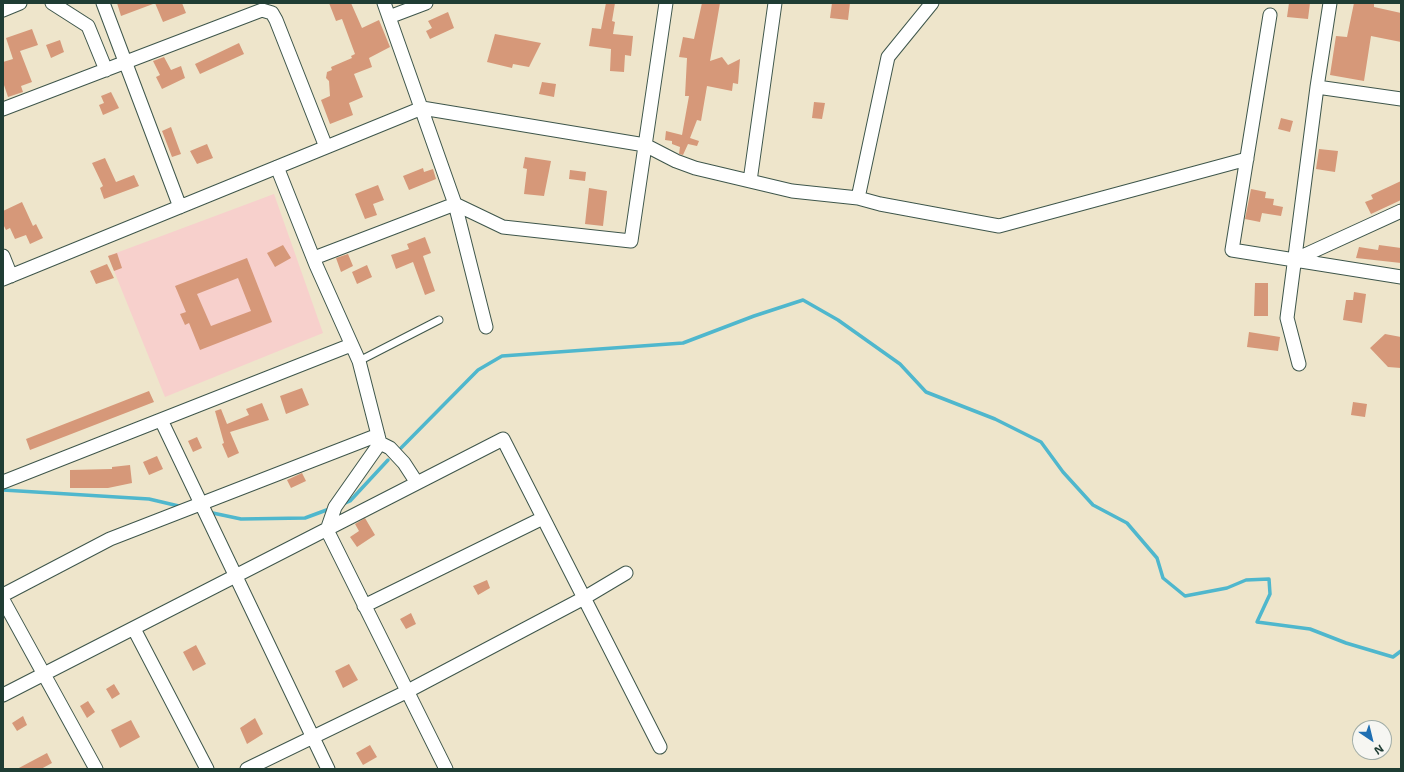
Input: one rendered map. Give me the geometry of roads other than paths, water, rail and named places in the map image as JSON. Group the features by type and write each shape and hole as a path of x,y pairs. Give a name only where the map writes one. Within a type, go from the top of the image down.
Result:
{"street":[{"path":"3,10 20,3"},
{"path":"52,3 88,26 106,70"},
{"path":"103,3 180,207"},
{"path":"384,3 455,204 486,327"},
{"path":"389,17 426,3"},
{"path":"314,258 455,204 503,226 631,242 666,3"},
{"path":"750,182 775,3"},
{"path":"858,198 888,57 932,3"},
{"path":"1299,364 1287,318 1316,87 1330,3"},
{"path":"3,109 262,10 272,13 276,20 326,147"},
{"path":"1270,15 1232,250 1401,277"},
{"path":"88,26 109,18"},
{"path":"1316,87 1401,99"},
{"path":"3,256 7,278 422,108 645,145 676,161 695,168 750,182 792,191 858,198 880,204 999,226 1247,159"},
{"path":"278,167 314,258 359,361 379,439 404,463 417,483"},
{"path":"1294,260 1401,211"},
{"path":"3,482 351,345"},
{"path":"161,420 328,769"},
{"path":"3,595 110,539 379,439"},
{"path":"379,439 335,507 327,530 406,692 446,769"},
{"path":"3,695 503,439 660,747"},
{"path":"364,606 543,518"},
{"path":"247,769 312,736 406,692 584,598 626,574"},
{"path":"3,600 96,769"},
{"path":"134,629 207,769"}],"lane":[{"path":"359,361 439,320"}],"waterway":[{"path":"401,448 478,370 502,356 683,343 754,316 803,300 838,320 900,364 926,392 995,419 1041,442 1063,472 1093,505 1127,523 1157,558 1163,578 1185,596 1227,588 1246,580 1269,579 1270,594 1257,622 1310,629 1346,643 1393,657 1401,651"},
{"path":"343,504 350,501 388,460"},
{"path":"3,490 149,499 183,507"},
{"path":"208,512 241,519 305,518 332,508"}]}
